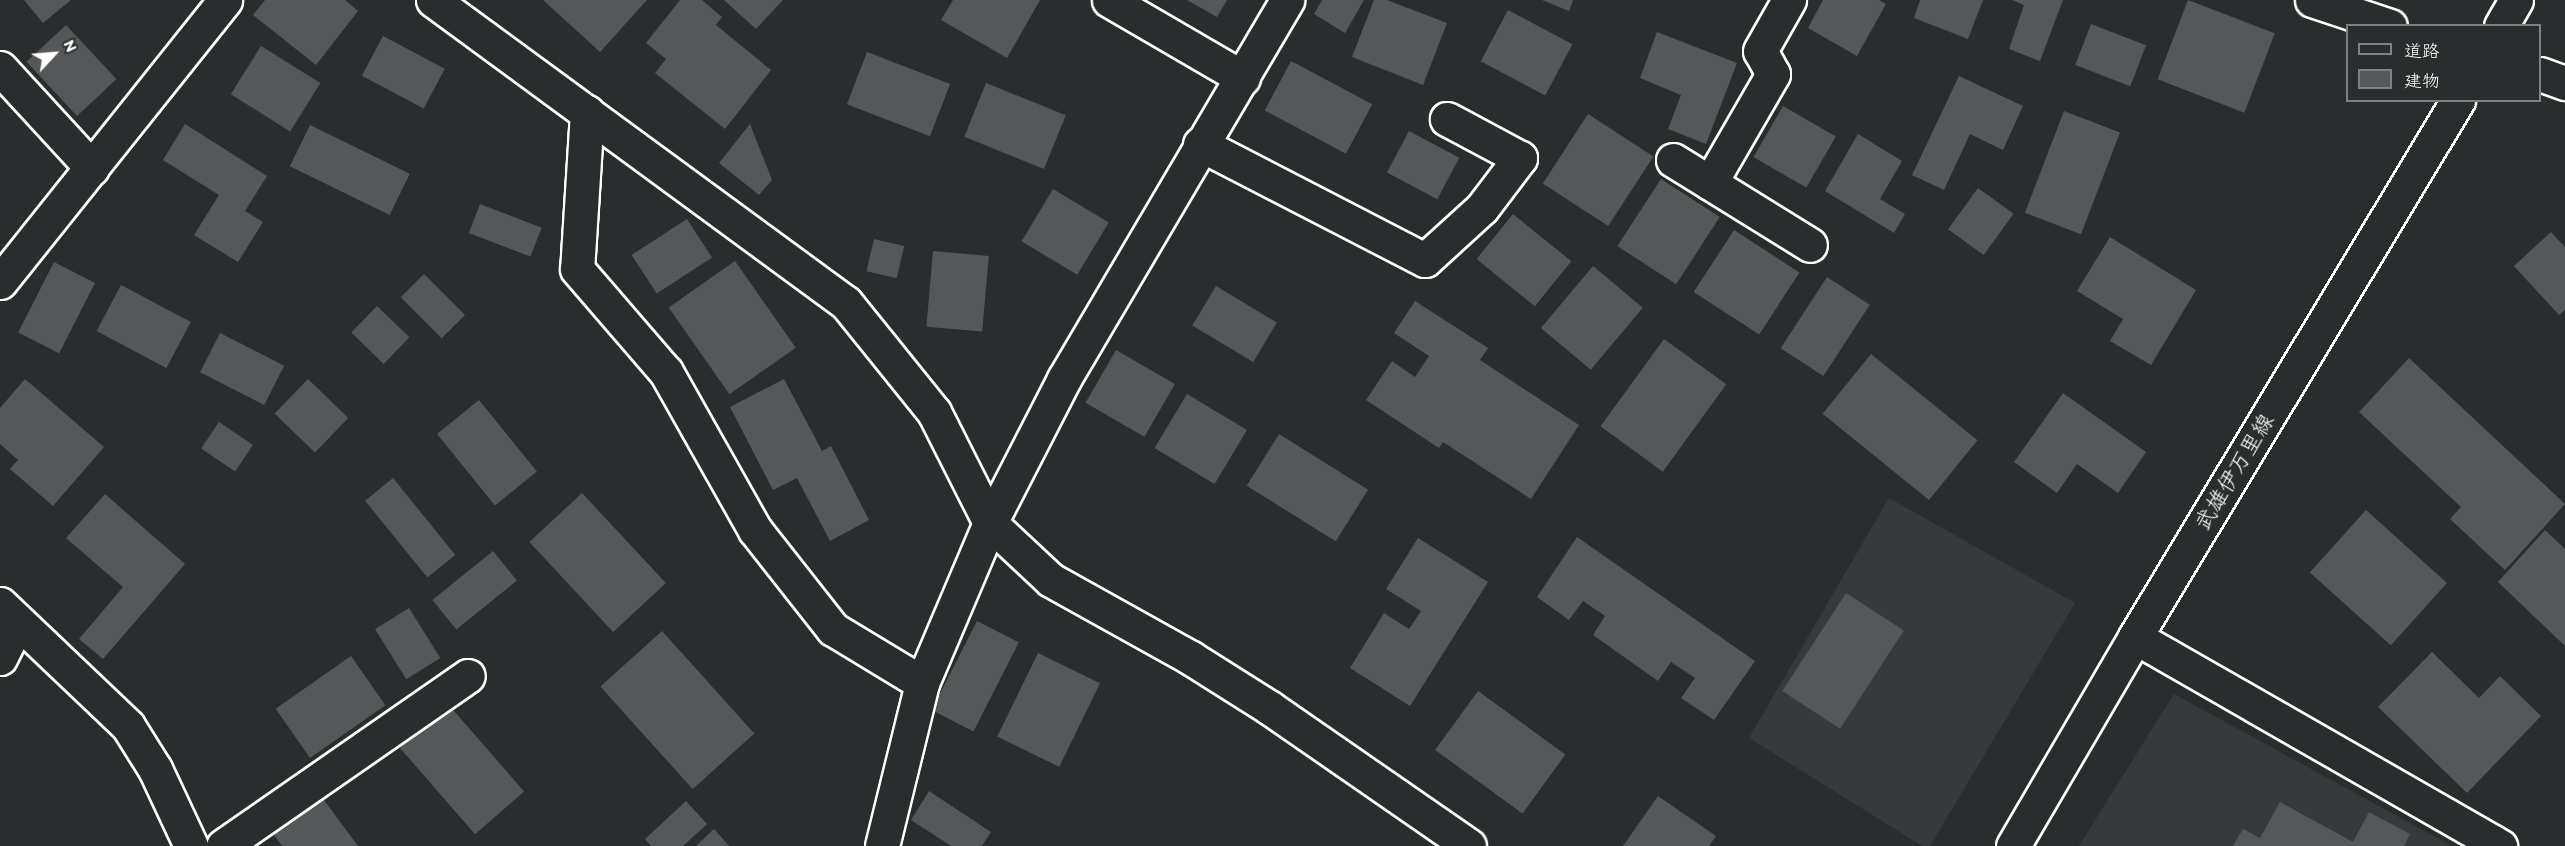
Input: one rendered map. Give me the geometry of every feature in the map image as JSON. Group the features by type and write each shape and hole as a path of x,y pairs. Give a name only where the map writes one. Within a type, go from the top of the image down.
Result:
{"street":[{"path":"0,282 225,0"},
{"path":"433,0 846,303 934,412 990,523 1051,580 1191,658 1270,708 1469,846"},
{"path":"1109,0 1243,78"},
{"path":"882,846 922,683 990,523 1064,379 1200,144 1243,78 1287,0"},
{"path":"1710,183 1773,74 1760,51 1789,0"},
{"path":"2312,0 2384,24"},
{"path":"2502,24 2516,0"},
{"path":"0,68 92,168"},
{"path":"2541,74 2565,82"},
{"name":"武雄伊万里線","path":"2013,846 2135,637 2457,102"},
{"path":"587,112 577,269 666,372 754,530 833,629 922,683"},
{"path":"1200,144 1425,260 1482,208 1520,158 1447,118"},
{"path":"1673,160 1810,245"},
{"path":"0,658 9,613"},
{"path":"9,613 128,726 155,769 191,846"},
{"path":"2135,637 2500,846"},
{"path":"223,846 468,676"}],"shaded area":[{"path":"1889,498 2075,603 1930,846 1922,846 1749,738"},
{"path":"2174,694 2452,846 2079,846"}],"building":[{"path":"24,0 71,0 43,23"},
{"path":"265,0 345,0 358,11 316,65 253,15"},
{"path":"543,0 647,0 600,52"},
{"path":"680,0 702,0 722,17 716,25 771,70 725,129 655,73 666,59 646,43"},
{"path":"724,0 783,0 756,29"},
{"path":"953,0 1040,0 1007,58 941,20"},
{"path":"1187,0 1227,0 1217,17"},
{"path":"1322,0 1364,0 1345,33 1314,14"},
{"path":"1374,0 1387,0 1447,23 1423,85 1352,57"},
{"path":"1542,0 1573,0 1569,11"},
{"path":"1823,0 1879,0 1886,4 1857,56 1808,28"},
{"path":"1920,0 1983,0 1968,39 1914,18"},
{"path":"2012,0 2063,0 2040,61 2009,49 2024,5"},
{"path":"2188,0 2275,33 2244,113 2158,79"},
{"path":"1508,10 1572,44 1545,95 1481,61"},
{"path":"2091,24 2146,45 2130,86 2075,65"},
{"path":"66,25 116,79 77,116 27,62"},
{"path":"1657,32 1737,63 1706,144 1668,129 1681,95 1640,78"},
{"path":"383,36 445,69 424,109 362,76"},
{"path":"261,46 320,83 290,131 231,94"},
{"path":"867,52 950,84 930,136 847,104"},
{"path":"1291,61 1372,104 1346,154 1265,110"},
{"path":"1959,76 2023,106 2003,150 1970,134 1944,190 1912,175"},
{"path":"986,83 1066,115 1044,169 964,137"},
{"path":"1783,106 1836,136 1806,188 1754,157"},
{"path":"2064,111 2120,133 2081,234 2025,213"},
{"path":"1588,114 1653,156 1608,226 1543,184"},
{"path":"185,124 267,176 245,211 263,222 238,262 194,235 219,195 163,160"},
{"path":"750,124 772,180 759,195 719,163"},
{"path":"310,125 410,174 390,215 290,166"},
{"path":"1409,131 1459,158 1437,199 1387,172"},
{"path":"1858,134 1902,161 1880,199 1905,214 1894,233 1825,191"},
{"path":"1661,179 1720,217 1676,284 1617,246"},
{"path":"1978,188 2014,214 1984,255 1948,229"},
{"path":"1053,189 1109,222 1077,275 1022,241"},
{"path":"480,204 542,228 531,257 469,233"},
{"path":"1513,214 1571,261 1535,306 1476,259"},
{"path":"687,219 712,258 657,294 632,255"},
{"path":"1734,230 1799,272 1759,335 1694,292"},
{"path":"2551,232 2565,247 2565,310 2559,315 2514,266"},
{"path":"2110,237 2196,290 2151,365 2110,341 2123,319 2077,291"},
{"path":"874,239 904,246 897,278 867,271"},
{"path":"933,251 989,256 982,332 926,327"},
{"path":"735,261 796,348 729,394 669,307"},
{"path":"54,262 95,283 59,353 18,332"},
{"path":"1593,266 1643,308 1591,370 1541,328"},
{"path":"424,274 465,315 442,338 401,297"},
{"path":"1827,277 1870,305 1823,376 1781,348"},
{"path":"121,285 191,322 166,368 97,331"},
{"path":"1216,286 1277,323 1253,362 1192,325"},
{"path":"1415,301 1488,348 1480,360 1579,425 1531,499 1443,442 1439,448 1366,400 1392,361 1415,377 1429,356 1394,333"},
{"path":"377,306 409,337 384,364 351,333"},
{"path":"220,333 284,366 264,405 200,372"},
{"path":"1664,339 1726,384 1663,472 1601,426"},
{"path":"1116,350 1175,384 1144,437 1086,403"},
{"path":"1871,354 1977,440 1929,500 1823,414"},
{"path":"2409,358 2565,504 2505,570 2450,519 2461,507 2359,412"},
{"path":"25,379 104,447 53,506 10,469 18,460 0,444 0,408"},
{"path":"308,379 348,418 315,452 275,414"},
{"path":"784,379 822,451 831,446 869,520 830,541 797,478 773,490 730,407"},
{"path":"2063,393 2146,452 2118,493 2077,464 2057,493 2014,462"},
{"path":"1187,394 1247,430 1215,484 1155,448"},
{"path":"479,400 537,471 495,505 437,434"},
{"path":"219,422 253,445 235,471 201,449"},
{"path":"1279,434 1368,490 1336,541 1247,486"},
{"path":"393,478 455,555 427,578 365,501"},
{"path":"582,493 666,583 613,632 529,542"},
{"path":"105,494 185,564 103,659 79,639 123,587 66,538"},
{"path":"2366,510 2447,583 2391,645 2310,572"},
{"path":"2545,530 2565,549 2565,646 2498,582"},
{"path":"1577,537 1755,661 1714,720 1681,698 1695,678 1671,662 1658,681 1593,635 1605,616 1583,601 1569,620 1537,597"},
{"path":"1418,538 1488,582 1410,706 1350,668 1384,613 1409,629 1421,611 1386,589"},
{"path":"493,551 517,581 456,630 432,600"},
{"path":"1846,593 1904,631 1840,729 1782,691"},
{"path":"409,608 440,658 406,679 375,629"},
{"path":"977,621 1019,642 973,731 932,710"},
{"path":"662,631 754,734 693,789 600,687"},
{"path":"2432,652 2479,698 2500,676 2541,716 2467,793 2378,707"},
{"path":"1038,653 1100,683 1059,767 997,737"},
{"path":"351,656 385,705 310,758 276,709"},
{"path":"1478,691 1565,754 1522,814 1435,750"},
{"path":"448,704 524,792 475,834 399,747"},
{"path":"929,791 991,832 982,846 951,846 911,820"},
{"path":"321,796 358,846 282,846 272,832"},
{"path":"1658,796 1716,836 1709,846 1623,846"},
{"path":"686,801 707,824 683,846 651,846 645,839"},
{"path":"2280,802 2353,842 2369,812 2410,834 2404,846 2233,846 2243,829 2260,838"},
{"path":"714,829 729,846 696,846"}]}
